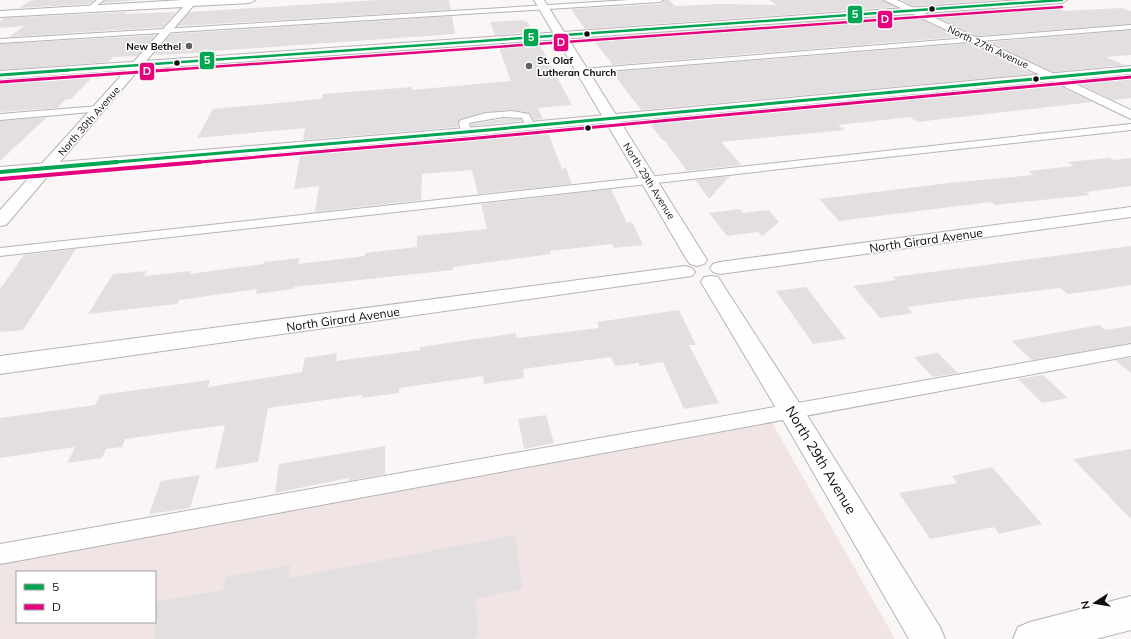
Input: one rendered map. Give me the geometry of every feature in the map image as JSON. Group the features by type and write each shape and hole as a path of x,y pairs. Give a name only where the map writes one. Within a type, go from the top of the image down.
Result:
{"street":[{"path":"0,14 188,2 250,0"},
{"name":"North 27th Avenue","path":"889,0 1131,115"},
{"path":"0,75 1062,0"},
{"name":"North 30th Avenue","path":"0,221 168,31 188,7 188,2"},
{"name":"North 29th Avenue","path":"542,4 610,119 791,411 928,639"},
{"path":"0,172 466,132 1131,70"},
{"name":"North Girard Avenue","path":"0,366 1131,212"},
{"path":"1030,639 1131,613"}],"lane":[{"path":"89,9 101,0"},
{"path":"0,41 168,31 542,4 660,0"},
{"path":"582,71 1131,27"},
{"path":"0,117 99,109"},
{"path":"0,252 1131,127"},
{"path":"0,554 1131,350"}],"shaded area":[{"path":"771,421 895,639 0,639 0,548"}],"building":[{"path":"34,0 95,0 89,4 19,8"},
{"path":"105,0 140,0 102,3"},
{"path":"377,0 449,0 451,10 177,26 190,12"},
{"path":"664,0 669,0 675,6 721,4 777,5 769,0 883,0 896,7 585,29 571,9 660,4"},
{"path":"901,0 1000,0 913,6"},
{"path":"1121,8 1131,11 1131,24 977,36 930,14 1001,9 1001,13 1059,9 1064,11"},
{"path":"128,12 125,14 176,12 163,27 9,37 24,26 0,28 0,21 4,18"},
{"path":"912,15 958,37 613,65 592,38"},
{"path":"452,16 455,34 153,55 171,34"},
{"path":"523,20 524,22 527,21 533,32 495,35 490,22"},
{"path":"1131,30 1131,55 1106,57 1125,65 1053,72 990,42"},
{"path":"156,35 137,56 113,57 108,62 0,70 0,44"},
{"path":"538,42 572,105 538,108 543,119 534,120 529,113 512,110 486,112 461,119 458,122 458,127 303,140 305,128 197,138 213,109 321,99 323,94 412,87 412,90 511,81 498,45"},
{"path":"971,43 1033,74 641,110 612,72"},
{"path":"96,74 71,99 66,99 57,108 0,112 0,80"},
{"path":"1131,76 1131,98 1113,100 1073,81"},
{"path":"1052,83 1092,102 917,122 910,117 838,125 845,130 721,142 741,164 740,165 687,171 648,121"},
{"path":"47,117 0,161 0,121"},
{"path":"503,119 521,119 522,121 471,126 471,124"},
{"path":"547,130 562,169 566,168 572,184 478,194 472,170 422,174 421,200 315,212 319,186 294,189 301,152"},
{"path":"1109,158 1113,160 1131,158 1131,186 1086,192 1090,195 995,205 991,202 839,221 819,199 949,183 1033,175 1028,171 1074,166 1067,162"},
{"path":"730,176 709,199 695,180"},
{"path":"611,189 627,223 632,222 643,245 614,248 612,244 550,251 551,254 453,267 453,270 294,287 293,289 256,294 257,289 179,300 177,304 88,314 113,274 147,271 144,276 191,271 189,274 300,258 298,264 365,256 365,253 417,247 417,236 487,229 481,204"},
{"path":"740,209 743,213 769,210 779,222 762,236 758,232 727,236 709,213"},
{"path":"1131,246 1131,285 1099,290 1068,294 1060,288 967,299 907,307 913,313 880,318 853,286 896,280 893,277"},
{"path":"76,249 23,330 0,332 0,289 24,255"},
{"path":"806,287 846,339 813,344 776,291"},
{"path":"679,310 696,345 689,345 719,403 684,409 663,362 639,366 639,363 615,366 611,357 523,369 524,378 484,384 483,376 399,388 399,393 361,398 362,395 268,408 258,462 215,469 225,425 125,439 122,447 106,449 102,458 67,463 75,447 0,458 0,418 95,405 100,395 210,380 208,387 302,372 305,358 337,353 336,361 420,350 420,347 516,333 517,338 599,328 597,322"},
{"path":"1099,325 1106,330 1131,326 1131,343 1032,360 1011,341"},
{"path":"938,353 958,373 933,377 914,357"},
{"path":"1131,358 1131,373 1115,360"},
{"path":"1043,375 1068,398 1042,403 1018,379"},
{"path":"546,415 554,443 524,449 518,419"},
{"path":"385,446 385,474 349,481 349,478 275,493 279,464"},
{"path":"1131,449 1131,519 1073,459"},
{"path":"992,467 1042,524 999,534 994,527 930,539 899,493 957,483 952,476"},
{"path":"200,475 190,508 149,514 161,481"},
{"path":"515,535 523,589 475,599 479,635 475,636 476,639 155,639 156,602 223,590 226,577 290,565 288,578"}],"transit line":[{"name":"5","path":"0,75 1062,0"},
{"name":"D","path":"0,82 1062,7"},
{"name":"5","path":"0,172 466,132 1131,70"},
{"name":"D","path":"1,179 467,139 1131,77"}],"place":[{"name":"New Bethel","path":"189,46"},
{"name":"St. Olaf Lutheran Church","path":"529,66"}]}
